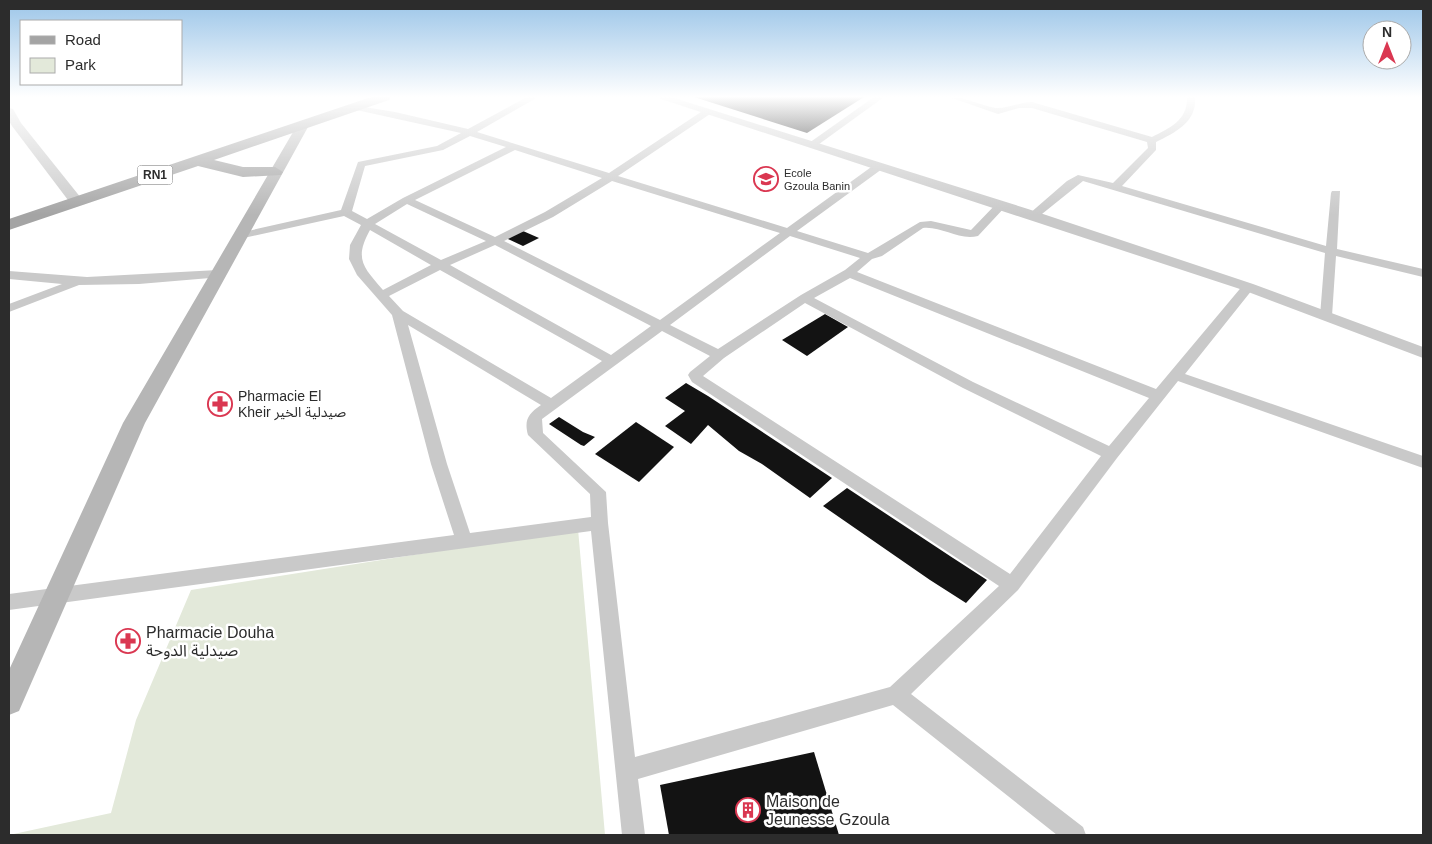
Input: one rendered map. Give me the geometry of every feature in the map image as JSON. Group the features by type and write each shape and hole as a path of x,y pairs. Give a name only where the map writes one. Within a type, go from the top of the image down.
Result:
{"main road":[{"name":"RN1","path":"9,224 273,136"},
{"path":"9,701 55,594 134,423 296,136"},
{"path":"198,161 242,172 275,172"}],"street":[{"path":"22,136 76,201"},
{"path":"346,212 361,164 425,152 462,136"},
{"path":"484,136 868,257"},
{"path":"381,296 441,265 526,226 610,177 671,136"},
{"path":"785,136 1001,205 1248,287 1423,353"},
{"path":"812,145 824,136"},
{"path":"1144,136 1152,141"},
{"path":"1152,141 1160,136"},
{"path":"1116,186 1153,148 1152,141"},
{"path":"514,147 407,200 367,224 356,246 354,259 361,272 398,314 551,405"},
{"path":"633,835 599,523 600,506 598,492 536,435 533,426 535,417 610,360 660,326 878,166"},
{"path":"1034,216 1080,177 1116,186 1331,251 1423,273"},
{"path":"1326,316 1336,193"},
{"path":"407,200 495,241 719,355"},
{"path":"1001,205 974,234 965,234 936,225 923,224 878,254 868,257 849,273 805,298 719,355 696,373 697,379 1012,585"},
{"path":"239,236 346,212 610,360"},
{"path":"849,273 1159,396"},
{"path":"9,275 41,280 80,281 130,280 218,274"},
{"path":"9,308 80,281"},
{"path":"626,771 896,695 1012,585 1111,454 1177,376 1248,287"},
{"path":"805,298 968,386 1111,454"},
{"path":"398,314 439,464 464,541"},
{"path":"1177,376 1423,462"},
{"path":"9,602 55,594 599,523"},
{"path":"896,695 1075,835"}],"green space":[{"path":"578,529 605,835 9,835 111,813 136,720 191,590"}],"building":[{"path":"523,231 539,238 523,246 506,238"},
{"path":"825,314 848,327 807,356 782,340"},
{"path":"686,383 832,478 810,498 762,464 739,451 708,425 691,444 665,426 685,411 665,398"},
{"path":"559,417 595,437 584,446 581,445 549,424"},
{"path":"636,422 674,447 639,482 595,454"},
{"path":"847,488 987,580 966,603 930,580 823,506"},
{"name":"Maison de Jeunesse Gzoula","path":"814,752 839,835 669,835 660,785"}],"place":[{"name":"Ecole Gzoula Banin","path":"766,179"},
{"name":"Pharmacie El Kheir صيدلية الخير","path":"220,404"},
{"name":"Pharmacie Douha صيدلية الدوحة","path":"128,641"},
{"name":"Maison de Jeunesse Gzoula","path":"748,810"}]}
